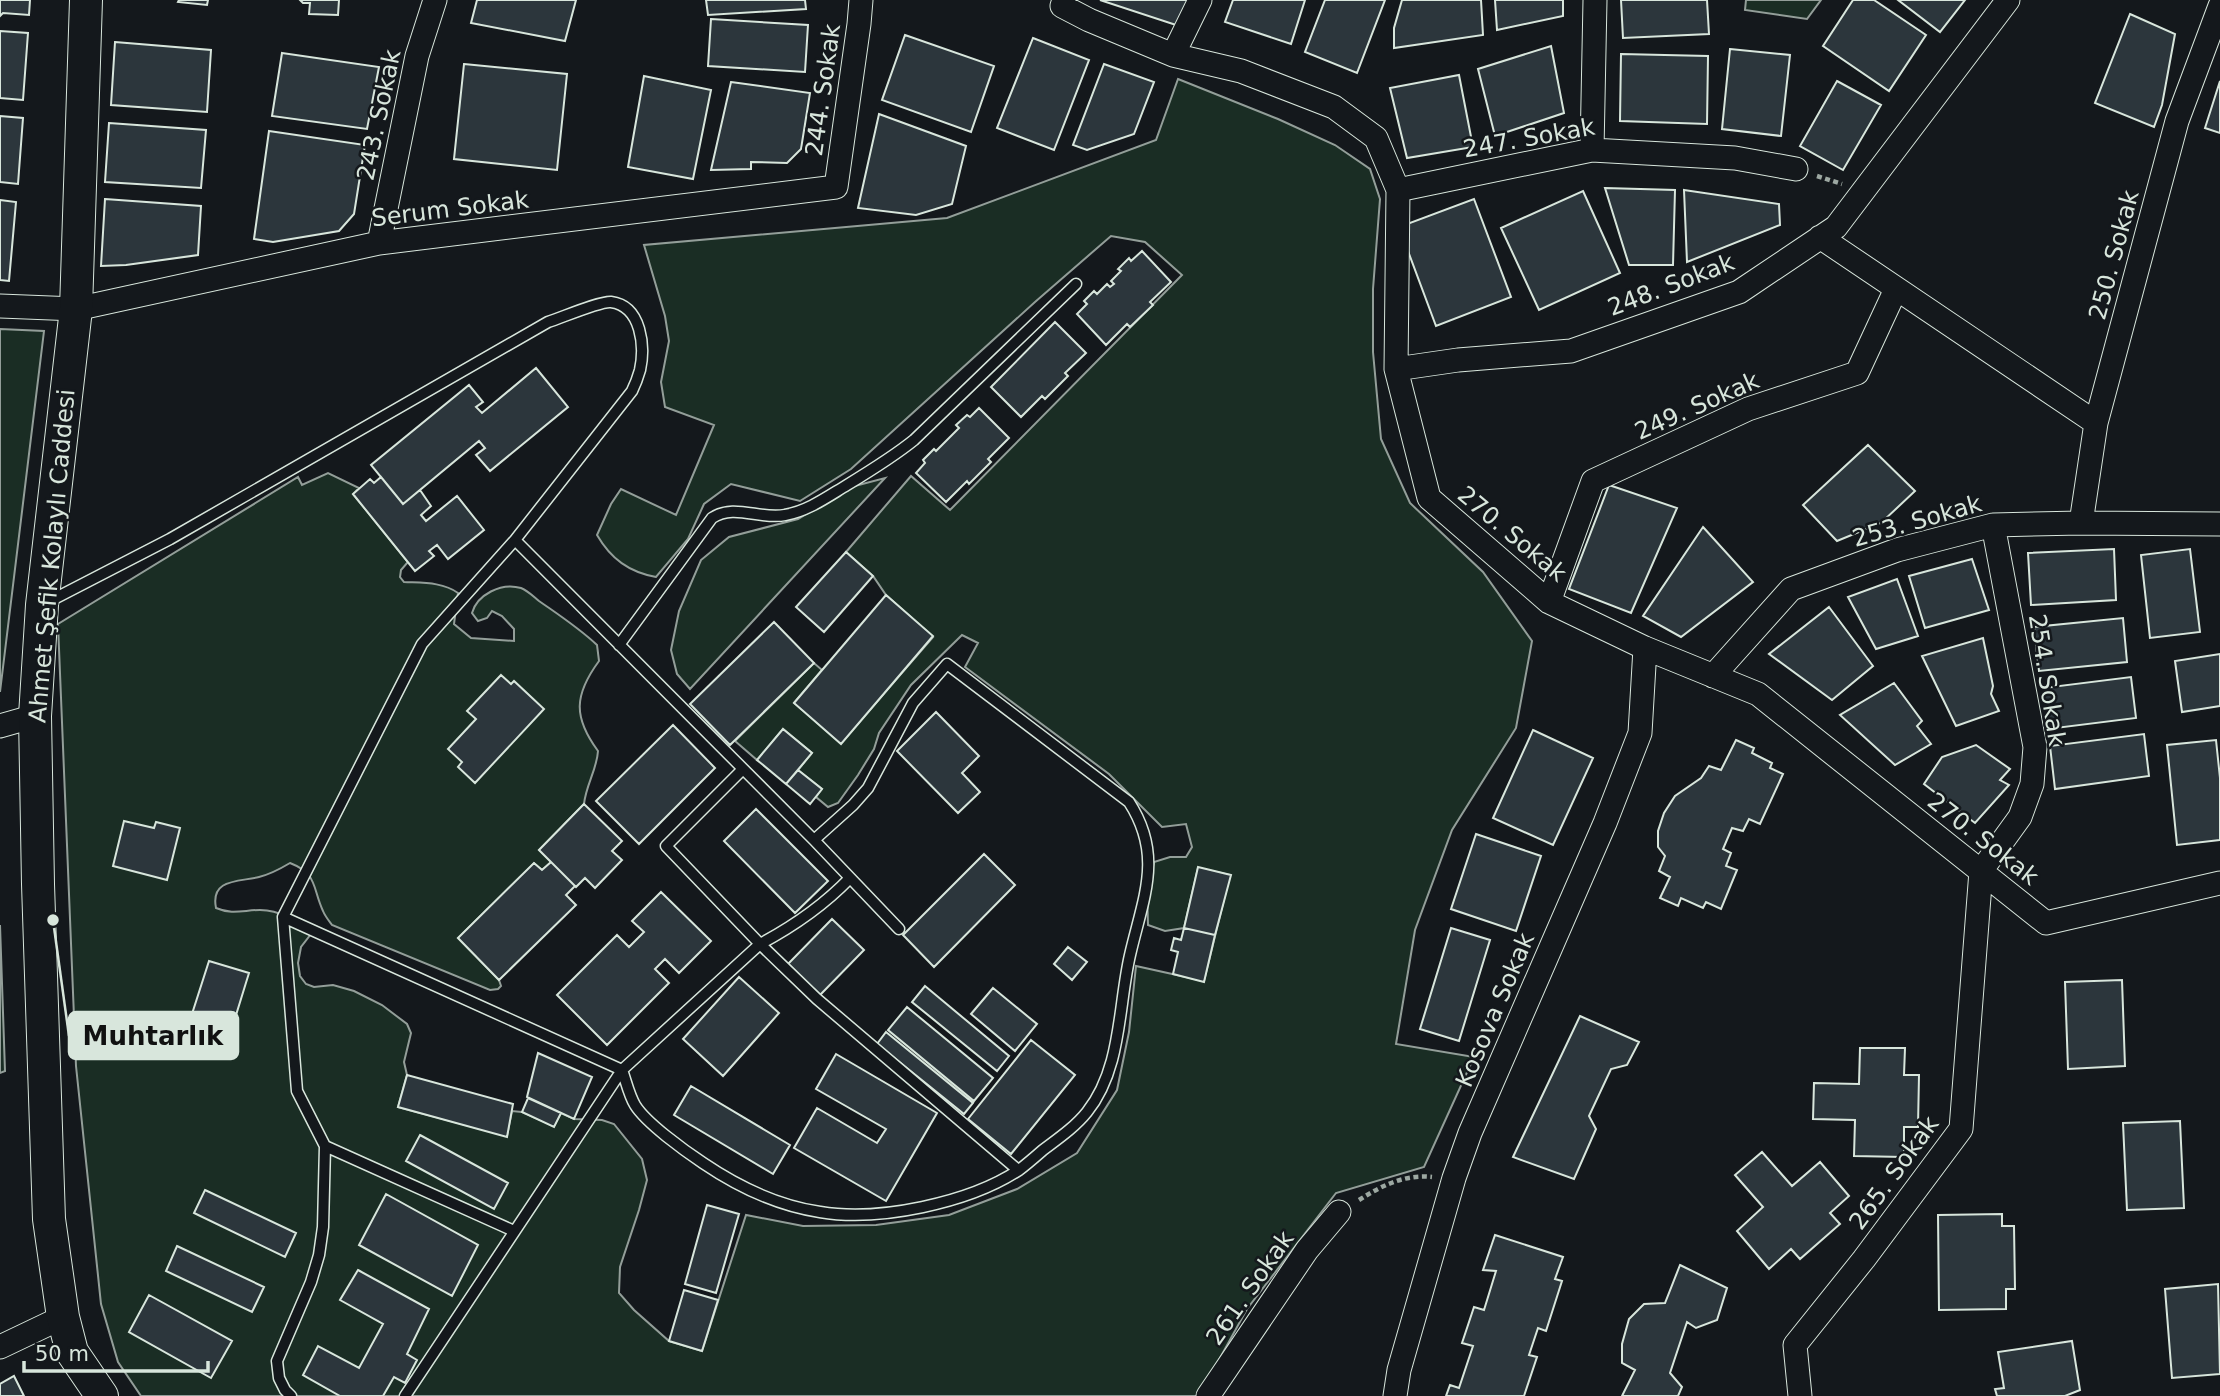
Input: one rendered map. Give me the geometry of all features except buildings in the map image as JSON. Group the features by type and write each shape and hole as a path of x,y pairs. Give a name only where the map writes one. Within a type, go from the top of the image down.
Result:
{"main road":[{"name":"Ahmet Şefik Kolaylı Caddesi","path":"86,0 76,309 42,605 35,716 49,1219 63,1317 72,1352 102,1396"}],"street":[{"name":"243. Sokak","path":"379,243 417,55 435,0"},
{"name":"244. Sokak","path":"836,187 861,0"},
{"name":"270. Sokak","path":"1064,0 1062,6 1089,20 1173,55 1241,71 1334,107 1376,138 1398,190 1396,369 1429,498 1549,602 1645,648 1758,694 2046,923 2220,883"},
{"path":"1173,55 1200,0"},
{"path":"1592,150 1595,0"},
{"name":"248. Sokak","path":"1396,369 1458,360 1571,351 1738,292 1836,227 2007,0"},
{"name":"250. Sokak","path":"2081,523 2096,423 2177,121 2220,6"},
{"name":"247. Sokak","path":"1398,190 1592,150 1735,158 1796,169"},
{"name":"Serum Sokak","path":"0,306 76,309 379,243 836,187"},
{"path":"1820,237 2096,423"},
{"name":"249. Sokak","path":"1549,602 1593,481 1748,409 1857,373 1896,289"},
{"name":"253. Sokak","path":"1713,676 1791,589 1897,550 1993,526 2081,523 2220,524"},
{"name":"254. Sokak","path":"1981,871 2020,817 2032,783 2035,747 1993,526"},
{"name":"Kosova Sokak","path":"1395,1396 1399,1370 1454,1178 1470,1133 1605,823 1640,733 1645,648"},
{"path":"0,726 35,716"},
{"name":"265. Sokak","path":"1800,1396 1795,1345 1864,1259 1961,1129 1981,871"},
{"name":"261. Sokak","path":"1208,1396 1307,1250 1339,1212"},
{"path":"0,1346 63,1317"}],"lane":[{"path":"619,645 712,518 719,513 733,510 772,517 800,512 894,456 914,440 1076,284"},
{"path":"42,605 170,539 548,322 608,301 631,313 640,328 640,370 632,391 514,540 422,644 283,917 297,1091 325,1146 323,1227 319,1255 311,1282 277,1362 279,1378 291,1396"},
{"path":"514,540 899,929"},
{"path":"283,917 622,1070 635,1105 683,1150 714,1171 750,1190 786,1204 821,1213 897,1211 940,1203 979,1190 1018,1170 1076,1124 1094,1102 1109,1073 1150,858 1140,819 1129,803 947,664 913,704 868,788 814,841"},
{"path":"743,769 666,846 817,999 1018,1170"},
{"path":"405,1396 622,1070 760,944 800,921 835,894 849,878"},
{"path":"325,1146 514,1231"}],"path":[{"path":"1796,169 1863,191"},
{"path":"1339,1212 1383,1184 1421,1176 1454,1178"}],"green space":[{"path":"1746,0 1821,0 1807,19 1745,10"},
{"path":"1178,79 1335,145 1370,169 1380,199 1373,289 1373,352 1381,439 1410,503 1483,572 1532,641 1516,728 1452,830 1415,930 1396,1044 1474,1057 1424,1167 1336,1193 1247,1309 1199,1396 141,1396 118,1362 101,1304 76,1066 58,624 298,477 302,485 328,473 359,488 353,494 408,562 401,570 400,577 404,582 439,585 458,593 454,624 471,638 514,641 514,629 502,616 492,611 487,618 478,621 472,613 484,596 498,589 513,587 528,592 597,645 599,661 585,685 580,706 584,727 598,751 584,804 539,850 551,862 542,870 534,863 458,938 499,980 501,986 498,989 490,990 332,925 324,913 310,877 290,863 263,876 228,883 218,891 215,898 216,908 233,912 275,912 294,921 311,934 301,947 298,963 300,976 306,984 314,987 333,985 354,991 382,1005 407,1024 411,1033 404,1062 407,1075 398,1107 507,1136 512,1111 522,1112 554,1126 561,1113 574,1119 602,1120 614,1124 642,1159 647,1180 620,1267 619,1293 669,1341 702,1351 746,1215 803,1226 876,1225 949,1215 1017,1189 1077,1153 1117,1090 1129,1032 1136,966 1204,981 1230,875 1198,868 1184,928 1165,931 1148,925 1147,891 1154,862 1170,857 1186,857 1192,847 1186,824 1162,827 1109,774 965,667 978,643 962,635 911,685 879,733 874,749 858,775 838,803 828,807 816,797 822,789 798,770 812,753 783,729 757,760 735,741 814,663 822,670 794,703 841,743 933,637 886,595 873,576 846,552 911,476 950,510 1182,275 1145,242 1111,236 851,469 800,501 731,484 704,504 688,539 656,577 629,568 608,551 597,535 621,489 676,515 714,425 665,407 661,382 669,341 665,316 644,245 947,218 1156,140"},
{"path":"0,329 44,331 0,692"},
{"path":"885,478 690,689 677,674 671,650 679,611 701,560 729,537 798,519 851,487"},
{"path":"0,925 5,1071 0,1073"}],"place":[{"name":"Muhtarlık","path":"53,920"}]}
